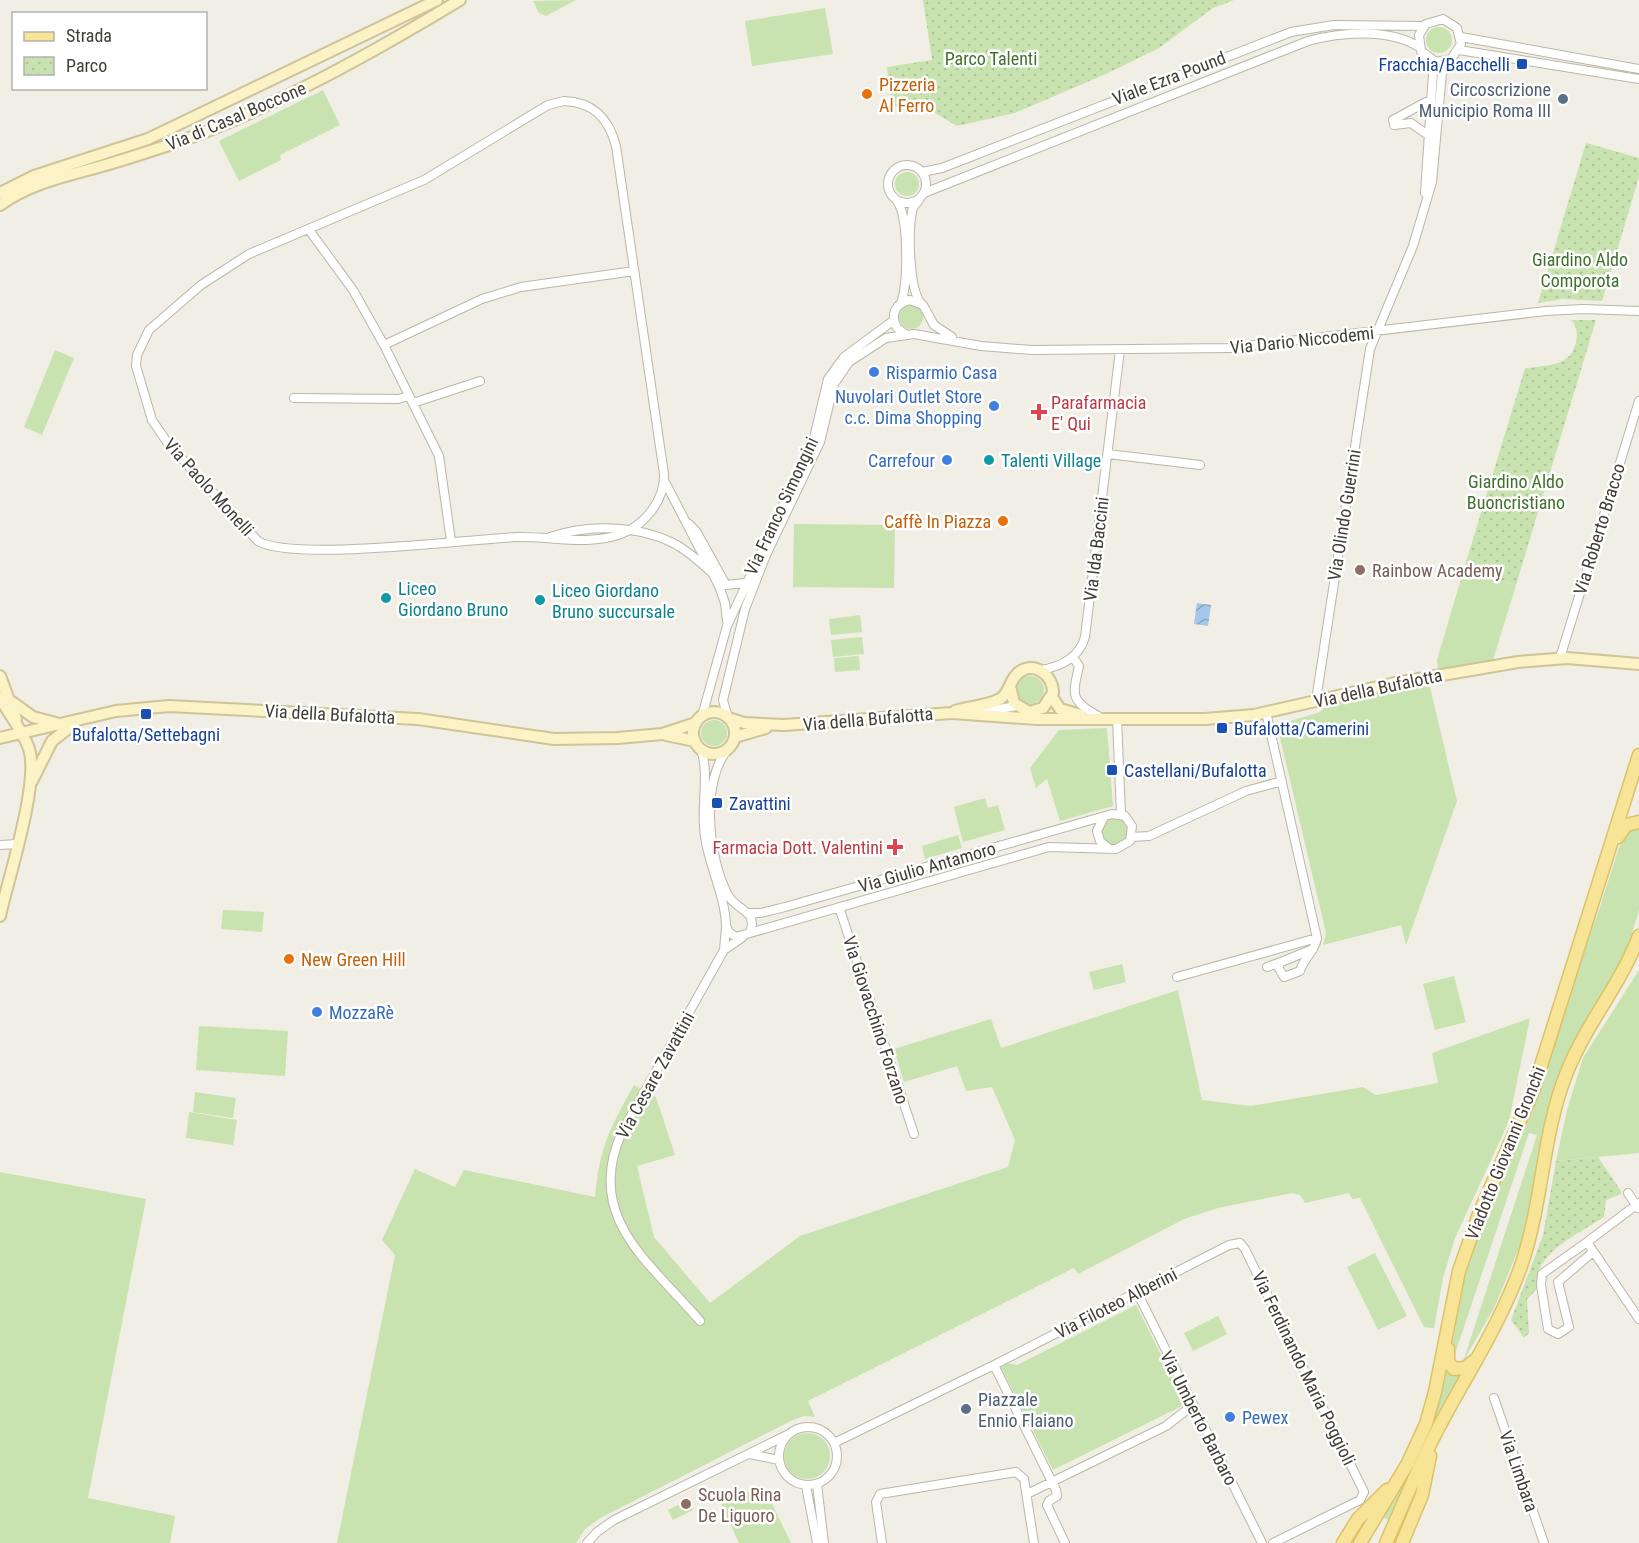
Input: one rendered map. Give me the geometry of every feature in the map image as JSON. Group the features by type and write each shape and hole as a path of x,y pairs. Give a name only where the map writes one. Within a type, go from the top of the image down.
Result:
{"main road":[{"name":"Viadotto Giovanni Gronchi","path":"1360,1543 1399,1479 1429,1415 1449,1312 1468,1242 1533,1091 1639,755"},
{"path":"1603,872 1620,832 1630,823 1639,822"},
{"name":"Viadotto Giovanni Gronchi","path":"1386,1543 1433,1437 1491,1333 1514,1285 1528,1244 1555,1110 1565,1075 1584,1036 1627,964 1639,936"},
{"path":"1449,1312 1448,1360 1454,1369 1465,1368 1473,1362 1491,1333"},
{"path":"1402,1543 1422,1495 1433,1437"},
{"path":"1343,1543 1358,1519 1399,1479"}],"street":[{"name":"Via di Casal Boccone","path":"0,193 34,176 148,139 437,0"},
{"name":"Via di Casal Boccone","path":"0,204 22,191 45,182 144,154 237,118 299,90 460,0"},
{"path":"1434,20 1447,20 1458,28 1461,37 1459,50 1442,73 1439,128 1432,182 1424,207 1433,73 1419,47 1419,35 1424,26 1434,20"},
{"name":"Viale Ezra Pound","path":"922,172 937,170 1251,46 1304,29 1334,25 1424,26"},
{"name":"Viale Ezra Pound","path":"922,195 1002,160 1316,39 1341,35 1389,37 1401,38 1419,47"},
{"path":"1461,37 1639,69"},
{"path":"1459,50 1639,79"},
{"path":"1426,57 1438,62 1451,59"},
{"path":"1124,96 1129,110"},
{"name":"Via Paolo Monelli","path":"571,101 596,111 606,120 613,133 634,271 664,480 663,491 652,509 629,530 567,532 550,537 338,549 266,545 253,536 169,445 153,420 137,378 137,355 149,330 201,285 249,254 424,180 548,105 571,101"},
{"path":"1439,128 1425,133 1409,123 1394,122 1425,103 1440,109"},
{"path":"997,146 1002,160"},
{"path":"905,165 922,172 926,184 922,195 911,214 913,286 928,315 926,326 911,334 899,330 894,320 895,310 901,303 906,286 904,218 897,201 888,190 890,174 905,165"},
{"path":"897,201 910,203 922,195"},
{"name":"Via Olindo Guerrini","path":"1316,700 1370,349 1410,256 1424,207"},
{"path":"309,230 353,290 384,345 441,464 450,541"},
{"path":"384,345 482,299 521,287 634,271"},
{"path":"901,303 910,300 920,302"},
{"name":"Via Dario Niccodemi","path":"911,334 965,343 1032,350 1230,348 1546,311 1583,309 1639,311"},
{"name":"Via Dario Niccodemi","path":"928,315 938,328 965,343"},
{"name":"Via Franco Simongini","path":"699,720 736,602 814,438 824,393 831,374 844,357 894,320"},
{"name":"Via Franco Simongini","path":"728,718 723,700 756,577 820,442 835,381 845,366 864,351 889,336 911,334"},
{"name":"Via Ida Baccini","path":"1073,657 1084,641 1120,350"},
{"path":"294,398 411,400 480,381"},
{"name":"Via Roberto Bracco","path":"1560,658 1639,401"},
{"path":"1108,454 1200,465"},
{"path":"664,480 723,597 727,626"},
{"path":"687,522 696,531 740,612 733,636 734,653"},
{"path":"629,530 676,545 710,571"},
{"path":"726,585 745,583"},
{"path":"1040,670 1056,667 1073,657 1079,666 1073,686 1075,697 1083,707 1098,716"},
{"name":"Via della Bufalotta","path":"952,713 1067,720 1205,719 1266,712 1428,676 1560,658 1601,659 1639,664"},
{"path":"716,662 731,664"},
{"name":"Via della Bufalotta","path":"735,737 751,731 784,725 952,713 992,703 1004,696 1022,670 1040,670"},
{"path":"1035,711 1047,705 1052,697 1051,680 1040,670"},
{"path":"0,676 5,698 30,754 29,790 0,914"},
{"path":"1010,686 1010,696 1016,706"},
{"name":"Via della Bufalotta","path":"1052,697 1058,707 1066,712 1117,719"},
{"path":"5,698 22,712 33,717 63,723"},
{"name":"Via della Bufalotta","path":"0,738 138,708 186,706 425,720 554,739 618,738 662,734 699,720"},
{"name":"Via della Bufalotta","path":"967,715 1016,706 1026,711 1035,711 1067,720"},
{"path":"729,748 715,754 698,745 699,720 715,712 728,718 734,727 735,737 729,748 718,761 714,773 711,801 712,837 726,892 733,902 746,912 753,923 747,934 734,936 726,923 732,912 746,912"},
{"path":"1266,712 1317,938 1313,949 1303,959 1300,971 1284,977 1276,984"},
{"name":"Via della Bufalotta","path":"728,718 744,723 784,725"},
{"path":"29,790 55,738 81,719"},
{"path":"1117,719 1121,814 1131,823 1132,837 1149,836 1246,791 1282,781"},
{"name":"Via della Bufalotta","path":"662,734 698,745"},
{"name":"Via Cesare Zavattini","path":"698,745 704,762 705,840 726,923 724,950 622,1132 614,1149 610,1177 612,1203 628,1238 700,1321"},
{"name":"Via Giulio Antamoro","path":"746,912 761,913 786,908 1106,816 1121,814"},
{"path":"1106,816 1097,831 1100,841 1107,847"},
{"name":"Via Giulio Antamoro","path":"747,934 1052,846 1122,848 1132,837"},
{"path":"0,845 16,844"},
{"name":"Via Giovacchino Forzano","path":"839,907 914,1134"},
{"name":"Via Cesare Zavattini","path":"724,950 747,934"},
{"path":"1177,977 1317,938"},
{"path":"1267,967 1313,949"},
{"path":"1281,962 1278,969 1284,977"},
{"path":"1593,1252 1559,1279 1558,1287 1569,1327 1562,1333 1554,1334 1547,1325 1542,1274 1638,1206 1628,1193"},
{"path":"1587,1242 1639,1319"},
{"name":"Via Filoteo Alberini","path":"994,1365 1229,1245 1240,1243"},
{"name":"Via Ferdinando Maria Poggioli","path":"1240,1243 1360,1480 1364,1495 1357,1502 1273,1543"},
{"name":"Via Umberto Barbaro","path":"1137,1292 1262,1543"},
{"path":"834,1443 994,1365 1058,1494 1048,1501 1047,1505 1065,1543"},
{"name":"Via Limbara","path":"1494,1398 1544,1543"},
{"path":"1027,1494 1166,1426 1193,1405"},
{"path":"587,1543 597,1532 614,1520 789,1434 805,1427 814,1428 829,1436 837,1450 835,1467 825,1480 806,1486 786,1476 779,1460 783,1441 789,1434"},
{"path":"748,1454 779,1460"},
{"path":"882,1543 876,1504 878,1496 885,1492 1001,1474 1021,1474 1027,1494 1034,1543"},
{"path":"817,1484 824,1543"},
{"path":"806,1486 817,1543"}],"green space":[{"path":"576,0 546,16 539,13 533,1"},
{"name":"Parco Talenti","path":"923,0 1234,0 1213,8 1159,48 1108,73 1015,113 957,126 927,108 891,106 887,67 932,60"},
{"path":"825,8 833,54 752,66 745,21"},
{"path":"1439,27 1448,31 1452,40 1448,49 1439,53 1430,49 1426,40 1430,31"},
{"path":"323,90 340,125 280,155 281,160 239,181 219,141"},
{"name":"Giardino Aldo Comporota","path":"1586,143 1639,158 1639,177 1602,301 1562,299 1538,303"},
{"path":"907,172 916,175 919,184 916,193 907,196 898,193 895,184 898,175"},
{"path":"911,305 919,309 923,317 919,325 911,329 903,325 899,317 903,309"},
{"name":"Giardino Aldo Buoncristiano","path":"1571,320 1596,320 1516,585 1463,572 1525,368 1556,363 1569,356 1577,336 1576,328"},
{"path":"55,350 74,358 42,435 24,427"},
{"path":"794,524 895,525 894,588 793,587"},
{"path":"1463,572 1516,585 1493,660 1438,669 1437,660"},
{"path":"860,615 862,632 831,635 829,619"},
{"path":"862,637 864,654 833,657 831,640"},
{"path":"859,656 860,670 835,672 834,658"},
{"path":"1030,676 1040,680 1044,690 1040,700 1030,704 1020,700 1016,690 1020,680"},
{"path":"1429,683 1457,801 1406,945 1401,925 1323,945 1326,933 1277,725 1320,712 1330,702"},
{"path":"714,720 723,724 727,733 723,742 714,746 705,742 701,733 705,724"},
{"path":"1107,728 1113,806 1060,821 1047,779 1036,788 1030,768 1059,730"},
{"path":"985,798 988,808 998,805 1005,830 963,842 954,807"},
{"path":"1115,817 1125,821 1129,831 1125,841 1115,845 1105,841 1101,831 1105,821"},
{"path":"1639,825 1639,910 1625,956 1582,1030 1521,1243 1495,1306 1463,1362 1537,1135 1529,1133 1454,1357 1451,1355 1460,1297 1472,1246 1598,913 1624,832"},
{"path":"958,835 962,848 925,859 922,846"},
{"path":"223,910 264,912 262,932 221,929"},
{"path":"1122,964 1126,982 1094,990 1089,972"},
{"path":"1639,970 1639,1153 1556,1161 1567,1110 1583,1058"},
{"path":"1454,976 1466,1022 1435,1030 1423,984"},
{"path":"1178,990 1202,1100 1251,1106 1363,1087 1376,1095 1438,1083 1432,1053 1530,1018 1509,1121 1455,1238 1443,1278 1434,1328 1424,1327 1360,1198 1352,1199 1349,1193 1305,1203 1300,1195 1292,1193 1218,1208 1184,1219 1078,1274 1074,1268 808,1401 815,1417 804,1416 791,1421 602,1517 585,1529 576,1543 337,1543 395,1255 382,1240 415,1169 455,1187 464,1170 595,1197 607,1138 634,1085 656,1097 675,1155 637,1166 654,1237 710,1303 800,1236 1008,1167 1015,1140 992,1087 966,1091 957,1066 904,1082 894,1049 991,1019 1001,1048"},
{"path":"199,1026 288,1031 285,1076 196,1070"},
{"path":"195,1092 236,1098 233,1118 193,1112"},
{"path":"189,1112 237,1120 233,1145 186,1138"},
{"path":"1598,1157 1621,1194 1606,1200 1604,1217 1559,1246 1541,1265 1537,1277 1537,1289 1527,1299 1529,1333 1524,1338 1511,1320 1543,1235 1556,1161"},
{"path":"0,1172 146,1199 88,1498 175,1516 170,1543 0,1543"},
{"path":"1375,1253 1407,1316 1378,1330 1347,1267"},
{"path":"1136,1305 1186,1404 1053,1470 1001,1367 1007,1363 1017,1365"},
{"path":"1218,1316 1227,1334 1193,1351 1184,1333"},
{"path":"1444,1371 1462,1377 1381,1543 1379,1543 1390,1521 1382,1517 1369,1543 1365,1543 1376,1524"},
{"path":"807,1433 823,1440 830,1456 823,1472 807,1479 791,1472 784,1456 791,1440"},
{"path":"763,1485 791,1543 739,1543 721,1505"},
{"path":"688,1500 693,1510 673,1520 668,1510"}],"water":[{"path":"1197,603 1211,605 1208,626 1194,624"}],"place":[{"name":"Fracchia/Bacchelli","path":"1522,64"},
{"name":"Pizzeria Al Ferro","path":"867,94"},
{"name":"Circoscrizione Municipio Roma III","path":"1563,99"},
{"name":"Risparmio Casa","path":"874,372"},
{"name":"Nuvolari Outlet Store c.c. Dima Shopping","path":"994,406"},
{"name":"Parafarmacia E' Qui","path":"1039,412"},
{"name":"Carrefour","path":"947,460"},
{"name":"Talenti Village","path":"989,460"},
{"name":"Caffè In Piazza","path":"1003,521"},
{"name":"Rainbow Academy","path":"1360,570"},
{"name":"Liceo Giordano Bruno","path":"386,598"},
{"name":"Liceo Giordano Bruno succursale","path":"540,600"},
{"name":"Bufalotta/Settebagni","path":"146,714"},
{"name":"Bufalotta/Camerini","path":"1222,728"},
{"name":"Castellani/Bufalotta","path":"1112,770"},
{"name":"Zavattini","path":"717,803"},
{"name":"Farmacia Dott. Valentini","path":"895,847"},
{"name":"New Green Hill","path":"289,959"},
{"name":"MozzaRè","path":"317,1012"},
{"name":"Piazzale Ennio Flaiano","path":"966,1409"},
{"name":"Pewex","path":"1230,1417"},
{"name":"Scuola Rina De Liguoro","path":"686,1504"}]}
